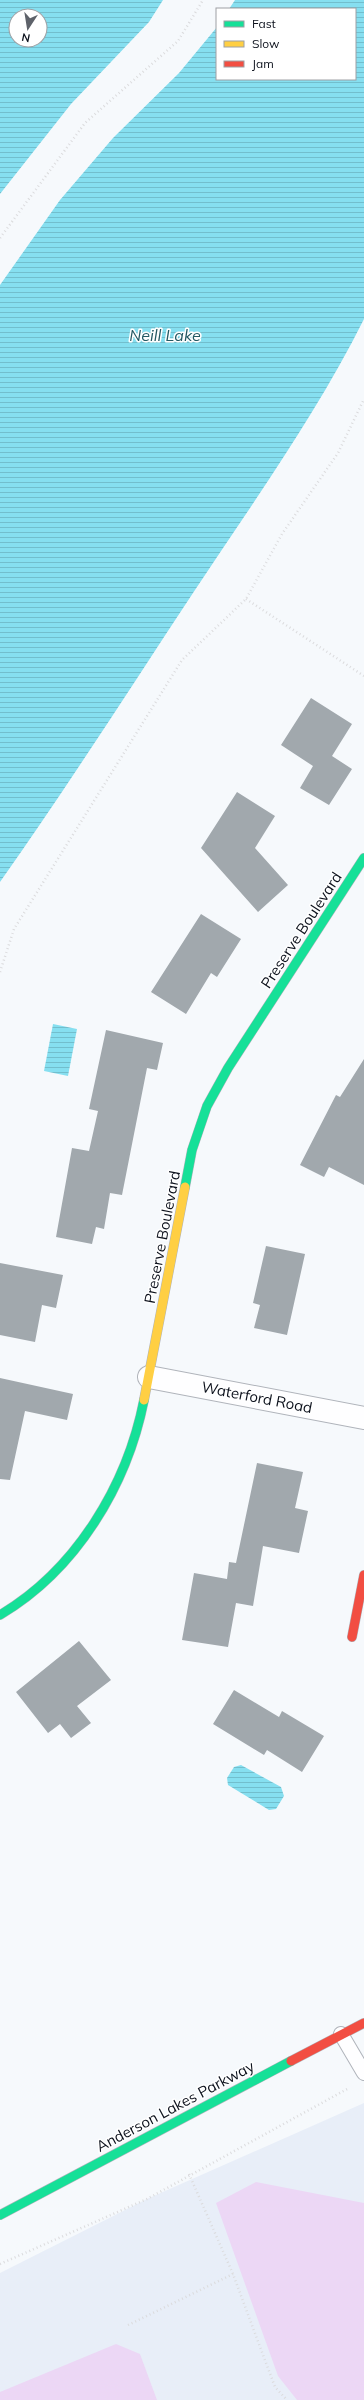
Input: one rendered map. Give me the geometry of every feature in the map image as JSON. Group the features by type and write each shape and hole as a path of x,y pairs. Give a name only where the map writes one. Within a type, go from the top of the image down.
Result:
{"street":[{"name":"Preserve Boulevard","path":"0,1615 17,1605 60,1567 96,1521 124,1470 141,1415 192,1150 207,1106 228,1068 364,858"},
{"name":"Waterford Road","path":"149,1377 364,1418"},
{"path":"352,1637 364,1575"},
{"name":"Anderson Lakes Parkway","path":"0,2215 364,2022"}],"lane":[{"path":"341,2034 364,2073"}],"path":[{"path":"0,238 85,123 178,41 203,0"},
{"path":"0,972 14,929 182,660 246,599 282,534 338,453 364,399"},
{"path":"246,599 364,676"},
{"path":"0,2264 146,2198 352,2087"},
{"path":"189,2174 233,2274 275,2387 287,2400"},
{"path":"128,2325 233,2274"}],"shaded area":[{"path":"364,2103 364,2400 0,2400 0,2273 147,2199"},
{"path":"256,2182 364,2203 364,2400 297,2400 278,2376 216,2203"},
{"path":"116,2344 140,2354 157,2400 0,2400 0,2392"}],"water":[{"path":"0,0 163,0 149,22 71,104 0,194"},
{"name":"Neill Lake","path":"235,0 364,0 364,319 325,390 283,459 74,774 0,882 0,285 60,200 113,138 179,73 216,28 216,80 356,80 356,8 230,8"},
{"path":"53,1024 77,1029 68,1076 44,1071"},
{"path":"241,1765 281,1787 284,1796 276,1809 269,1810 228,1785 227,1778 234,1767"}],"building":[{"path":"311,698 352,724 332,756 352,769 329,805 300,788 313,766 281,745"},
{"path":"237,792 275,816 255,848 288,885 258,912 201,848"},
{"path":"201,914 241,939 217,977 211,973 186,1014 151,992"},
{"path":"106,1030 163,1043 157,1070 147,1068 122,1195 110,1193 104,1229 96,1227 92,1244 56,1237 72,1148 89,1151 98,1111 89,1109"},
{"path":"364,1059 364,1185 329,1167 324,1177 300,1165 336,1095 340,1097"},
{"path":"266,1246 305,1254 287,1335 254,1328 260,1305 253,1303"},
{"path":"0,1263 63,1275 56,1308 42,1305 35,1342 0,1335"},
{"path":"0,1378 73,1394 67,1420 25,1411 10,1480 0,1479"},
{"path":"257,1463 303,1472 295,1508 308,1511 299,1553 263,1546 253,1606 236,1603 228,1647 182,1640 194,1573 227,1579 229,1562 236,1563"},
{"path":"79,1641 111,1680 77,1706 91,1723 71,1738 60,1724 48,1733 16,1692"},
{"path":"234,1690 279,1717 282,1711 324,1736 302,1772 267,1750 264,1755 213,1724"}],"traffic: fast":[{"path":"185,1187 192,1150 207,1106 228,1068 364,858"},
{"path":"0,1615 27,1596 52,1575 74,1550 94,1523 111,1494 125,1464 136,1432 144,1400"},
{"path":"0,2215 291,2061"}],"traffic: slow":[{"path":"144,1400 185,1187"}],"traffic: jam":[{"path":"352,1637 364,1575"},
{"path":"291,2061 364,2023"}]}
